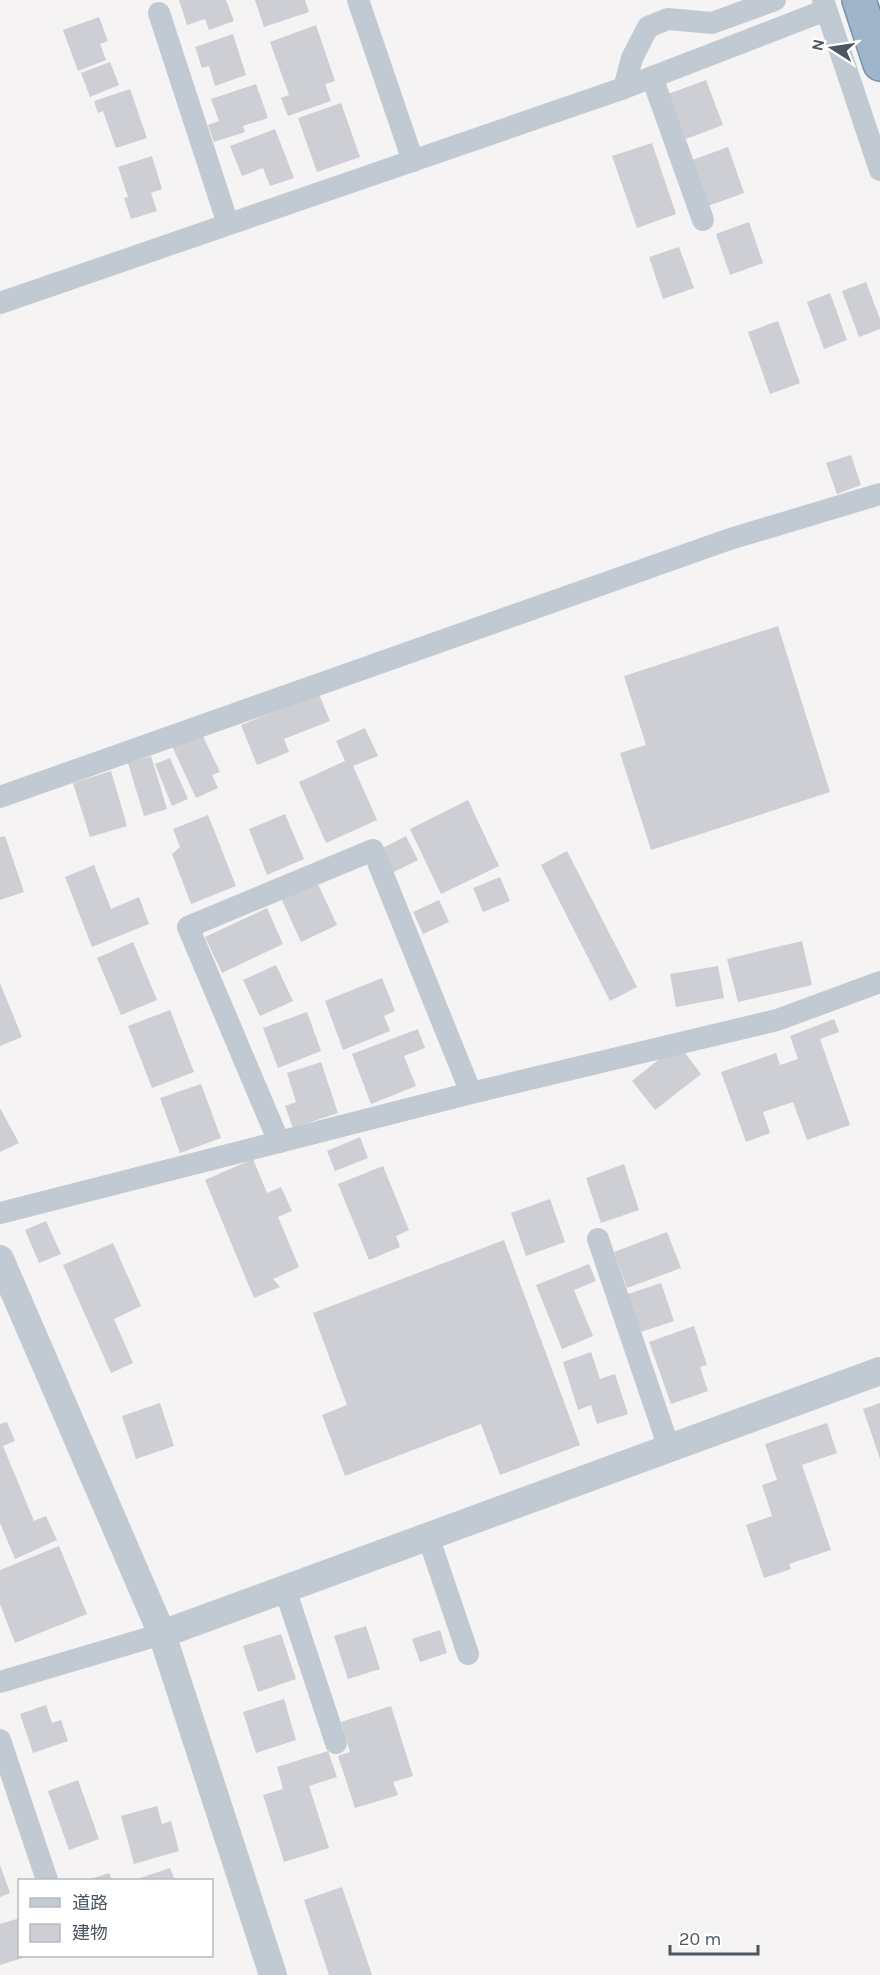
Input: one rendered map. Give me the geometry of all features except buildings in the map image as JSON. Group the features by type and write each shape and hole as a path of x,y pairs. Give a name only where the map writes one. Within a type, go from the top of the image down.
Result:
{"highway":[{"path":"859,0 880,64"}],"street":[{"path":"358,0 413,160"},
{"path":"624,87 632,58 648,27 668,19 712,23 774,0"},
{"path":"0,303 652,77 825,5 880,170"},
{"path":"159,13 228,224"},
{"path":"839,49 880,70"},
{"path":"652,77 703,220"},
{"path":"0,797 730,539 880,494"},
{"path":"279,1142 188,927 373,850 471,1093"},
{"path":"0,1213 471,1093 777,1020 880,982"},
{"path":"598,1239 669,1448"},
{"path":"0,1259 162,1634 273,1975"},
{"path":"0,1682 162,1634 880,1371"},
{"path":"428,1536 468,1654"},
{"path":"285,1589 336,1743"},
{"path":"0,1740 45,1879"}]}
